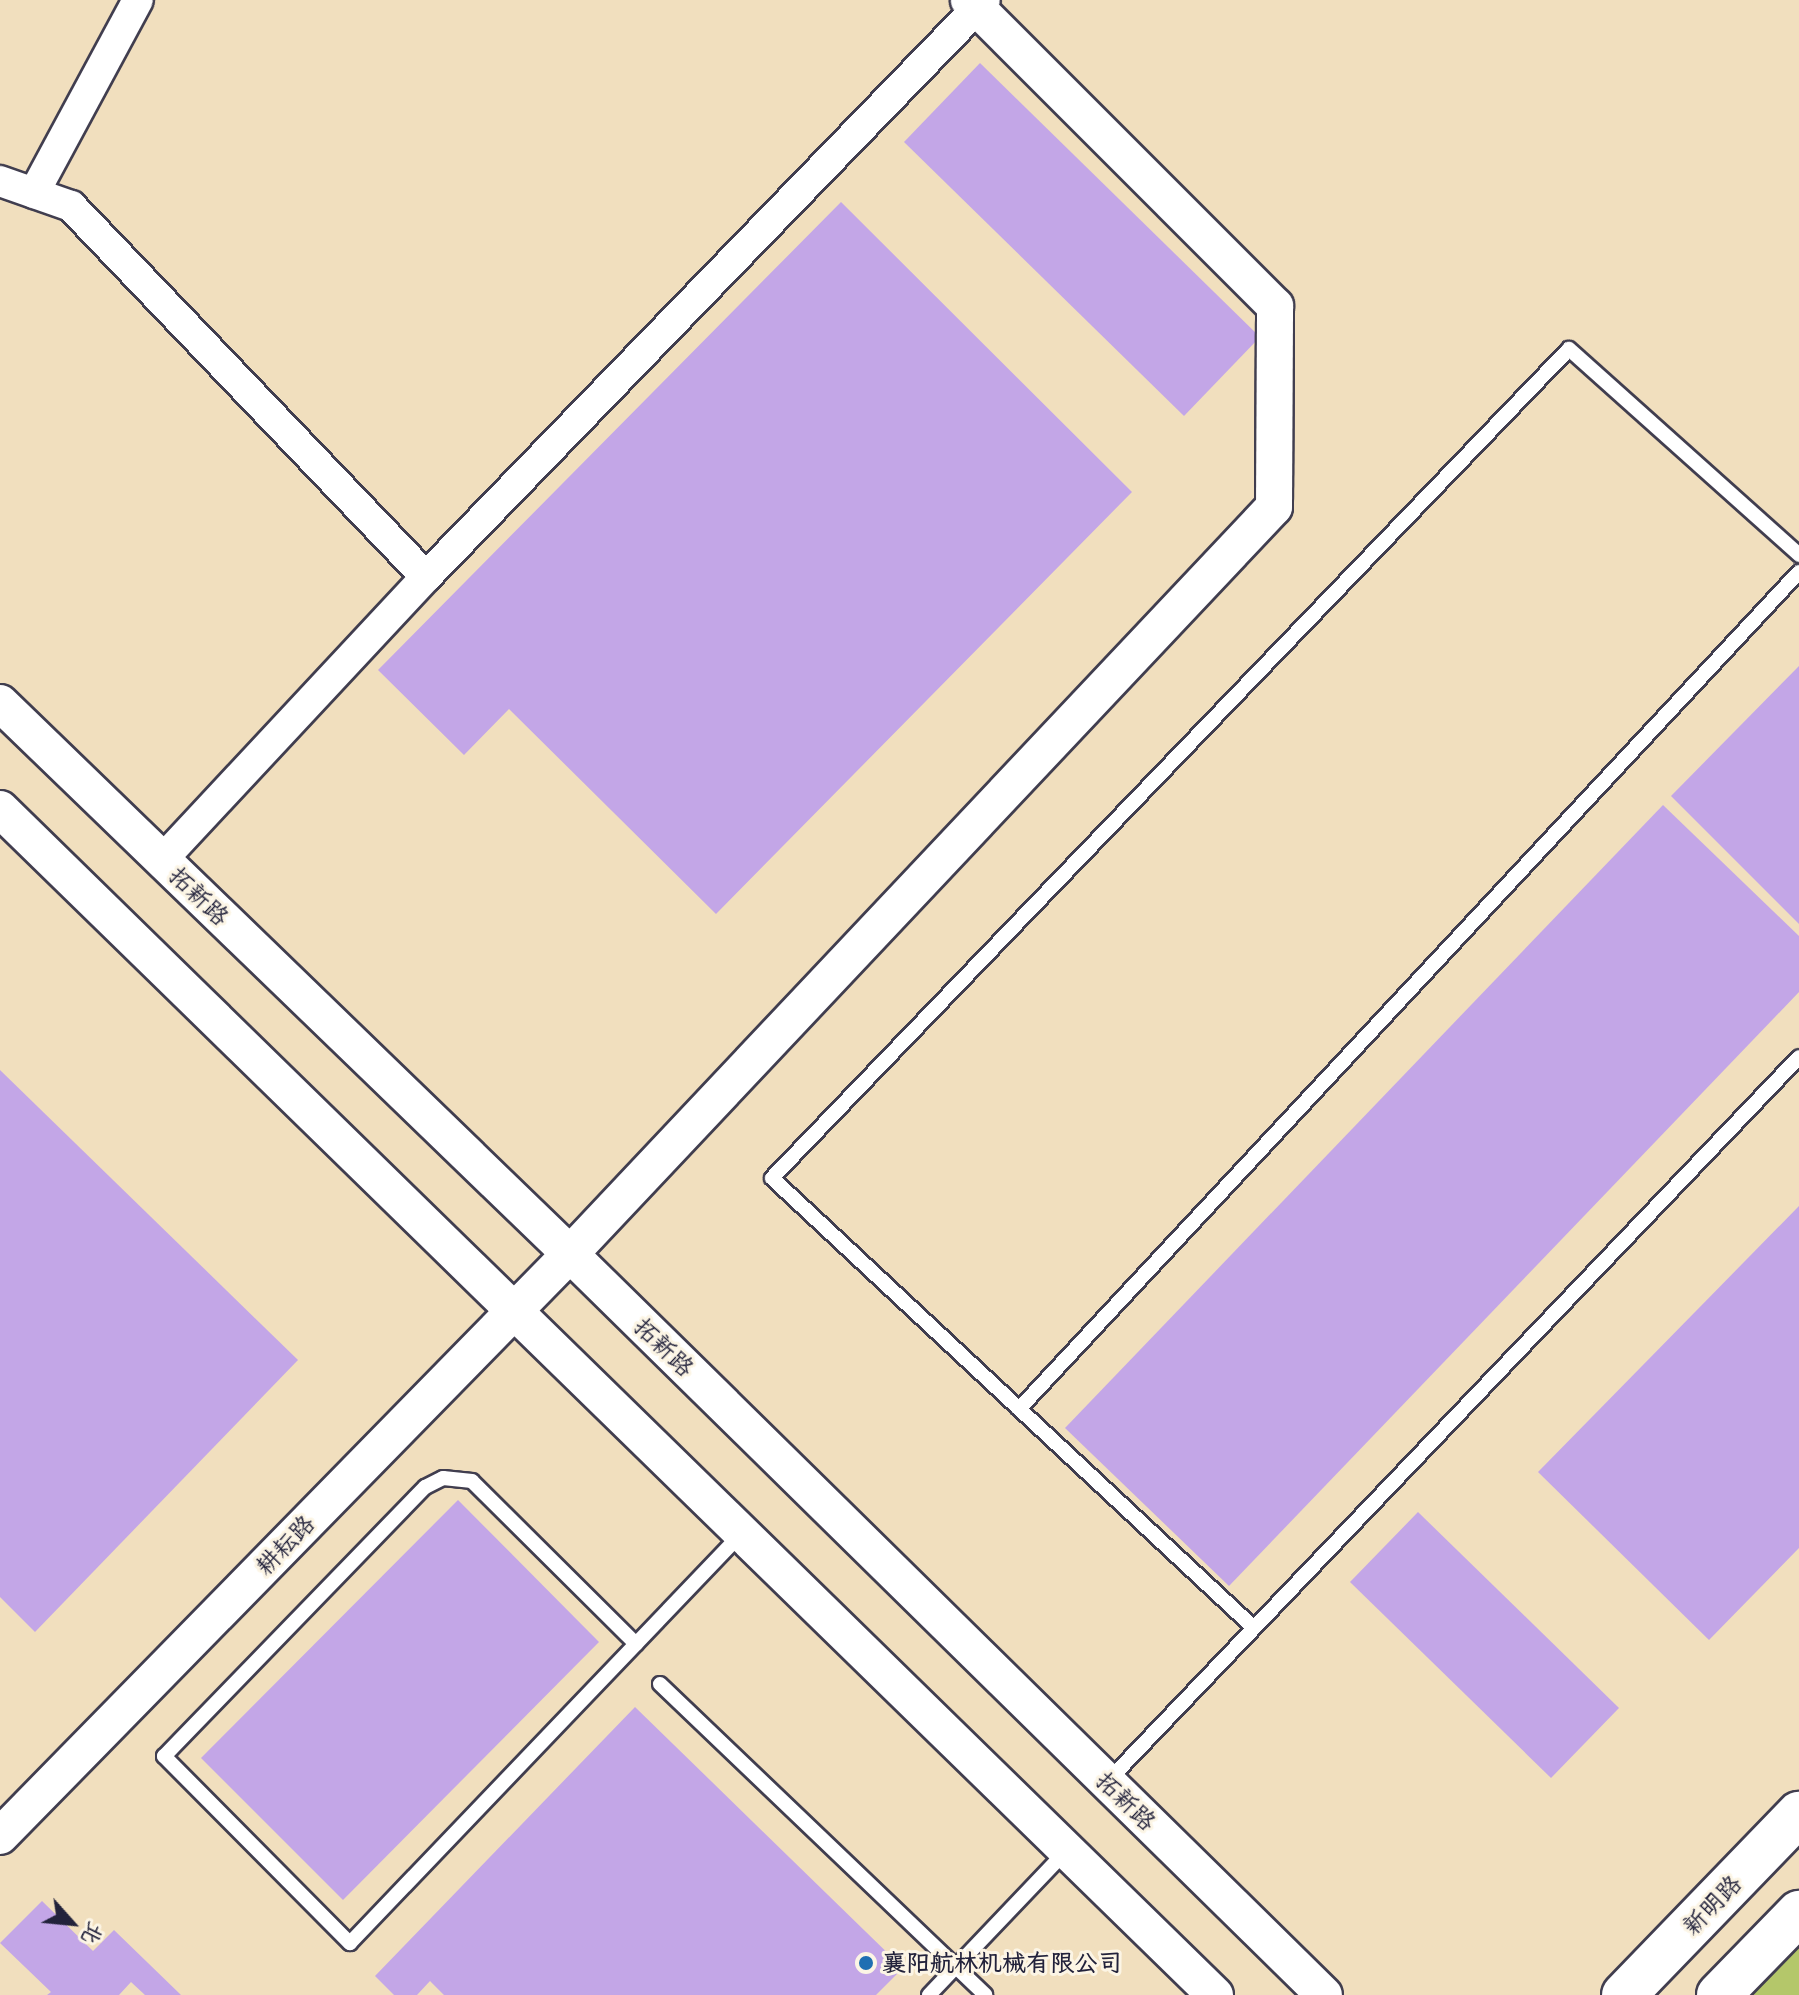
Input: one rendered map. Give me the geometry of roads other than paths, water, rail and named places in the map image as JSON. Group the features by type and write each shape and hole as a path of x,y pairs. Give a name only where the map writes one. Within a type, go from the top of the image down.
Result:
{"main road":[{"name":"新明路","path":"1624,1995 1799,1814"},
{"path":"1719,1995 1799,1913"}],"street":[{"path":"34,193 138,0"},
{"path":"162,860 426,577 977,3"},
{"name":"耕耘路","path":"0,1836 570,1254 1274,507 1275,306 977,3"},
{"path":"0,181 71,206 426,577"},
{"name":"拓新路","path":"0,703 570,1254 1324,1995"},
{"path":"0,809 1215,1995"}],"lane":[{"path":"1254,1628 772,1178 1569,349 1799,555"},
{"path":"1019,1409 1799,572"},
{"path":"1107,1782 1799,1057"},
{"path":"636,1644 472,1481 443,1478 425,1487 164,1756 350,1943 636,1644 742,1533"},
{"path":"660,1684 985,1995"},
{"path":"929,1995 1066,1851"}],"place":[{"name":"襄阳航林机械有限公司","path":"866,1963"}]}
